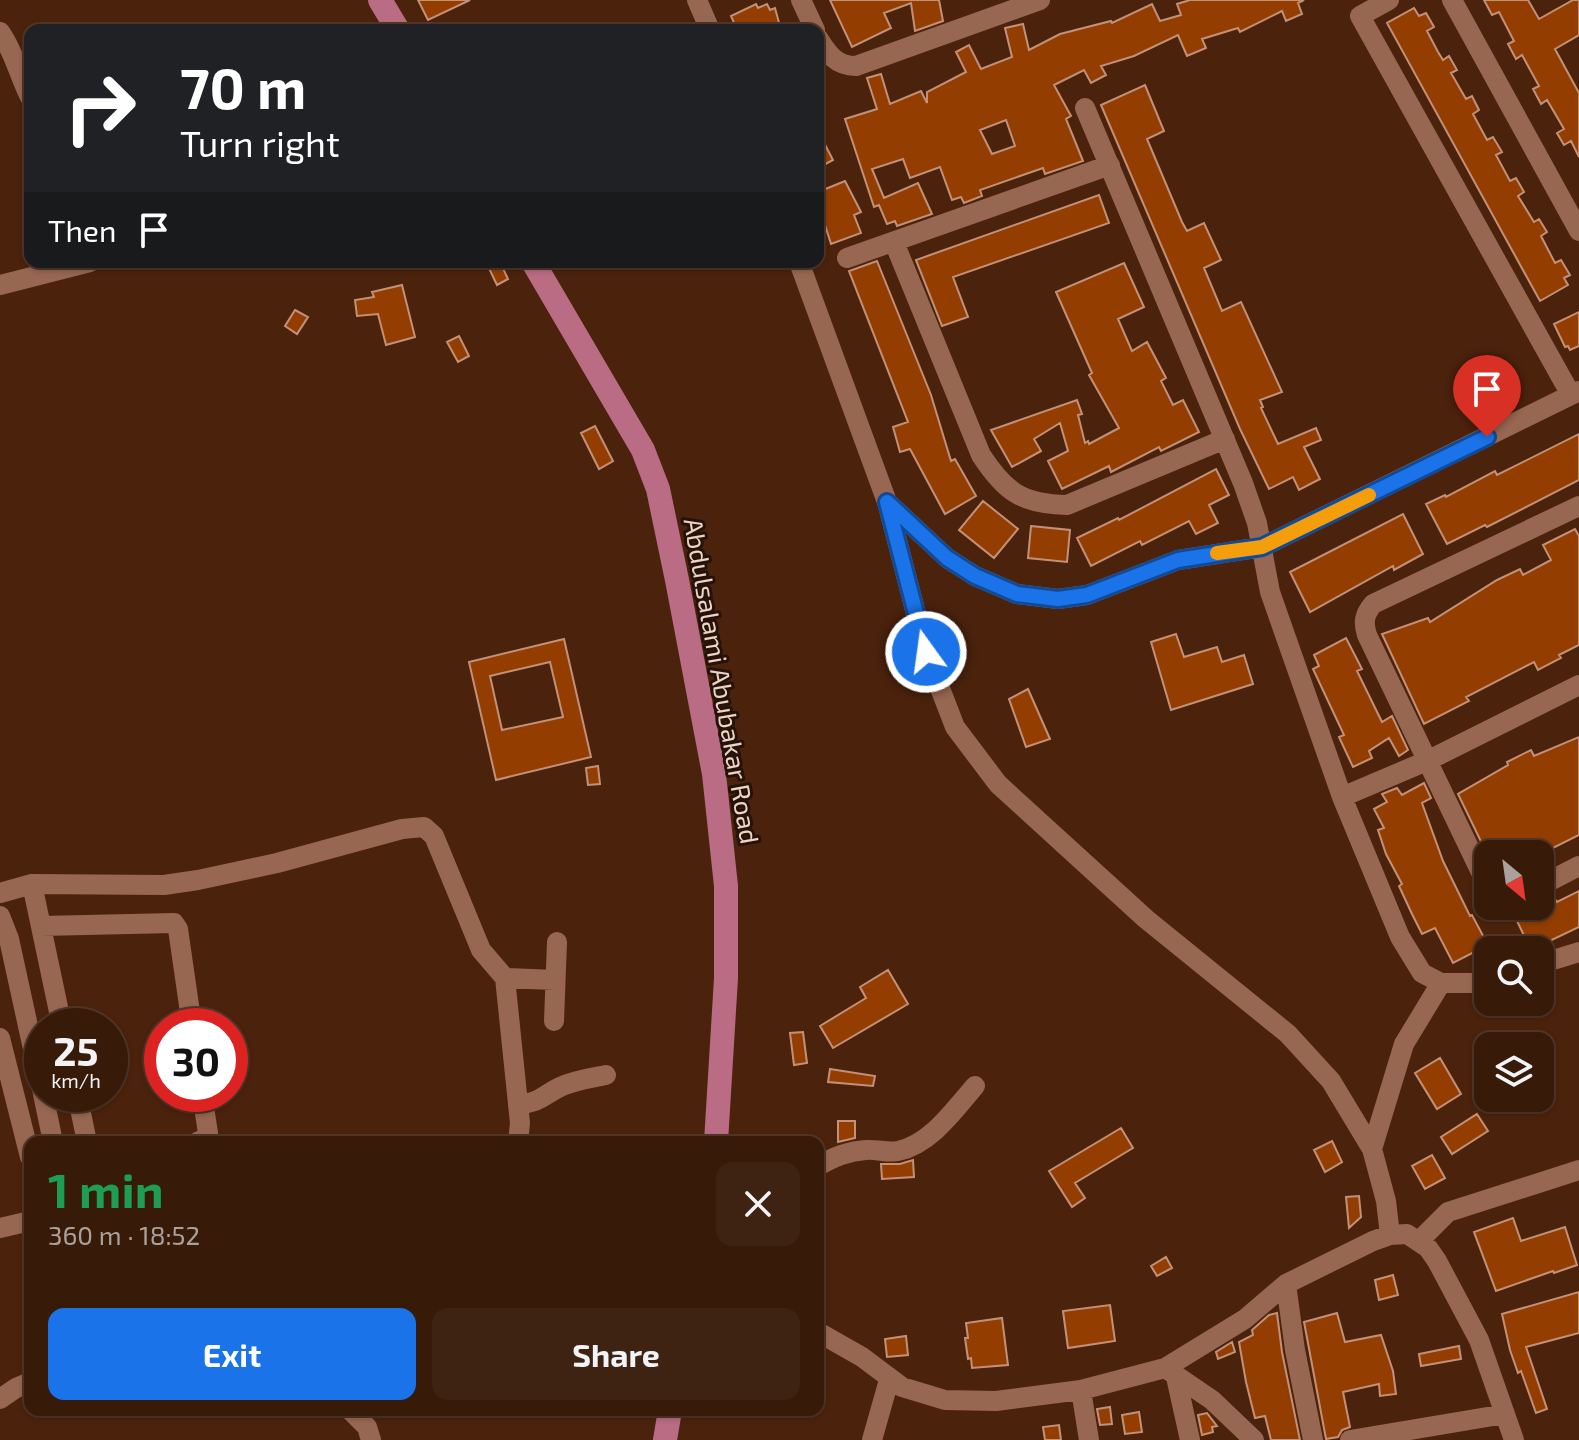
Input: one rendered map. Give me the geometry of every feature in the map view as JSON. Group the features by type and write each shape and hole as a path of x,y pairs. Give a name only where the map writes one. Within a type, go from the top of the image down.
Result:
{"main road":[{"path":"380,0 394,24"},
{"name":"Abdulsalami Abubakar Road","path":"537,268 643,450 658,489 677,580 714,774 726,886 726,978 716,1136"},
{"path":"665,1440 669,1416"}],"street":[{"path":"697,0 707,24"},
{"path":"801,0 812,24"},
{"path":"824,47 843,66 856,66 1040,0"},
{"path":"887,502 947,558 975,576 1017,594 1058,599 1087,595 1178,560 1262,547 1575,393 1360,16 1345,0"},
{"path":"1360,16 1389,0"},
{"path":"1452,0 1579,231"},
{"path":"0,32 24,85"},
{"path":"1085,108 1253,509 1270,592 1342,797 1400,937 1422,973 1441,983 1474,983"},
{"path":"847,258 1110,165"},
{"path":"894,242 981,455 998,481 1018,495 1041,504 1067,505 1225,439"},
{"path":"0,285 67,268"},
{"path":"801,268 887,502 926,652 955,727 998,784 1020,805 1146,919 1288,1034 1331,1081 1372,1149 1386,1201 1390,1235"},
{"path":"1474,857 1367,635 1365,614 1373,604 1579,506"},
{"path":"1342,797 1429,760 1579,685"},
{"path":"0,893 32,884 175,884 277,863 402,829 424,827 434,836 481,950 505,978 518,1105 518,1136"},
{"path":"1554,879 1579,866"},
{"path":"32,884 58,1008"},
{"path":"0,916 9,939 24,1009"},
{"path":"41,926 174,923 178,929 189,1008"},
{"path":"554,1021 557,942"},
{"path":"1554,960 1579,952"},
{"path":"505,978 555,980"},
{"path":"1372,1149 1404,1044 1441,983"},
{"path":"0,1038 25,1136"},
{"path":"518,1105 541,1101 557,1089 576,1081 606,1075"},
{"path":"824,1163 838,1155 867,1149 897,1151 916,1143 939,1127 975,1086"},
{"path":"46,1112 52,1136"},
{"path":"81,1112 86,1136"},
{"path":"205,1112 208,1136"},
{"path":"1419,1241 1448,1212 1579,1170"},
{"path":"0,1228 24,1222"},
{"path":"824,1335 862,1357 889,1380 945,1400 996,1401 1081,1390 1170,1373 1245,1319 1286,1284 1390,1235 1407,1234 1419,1241 1437,1261 1479,1340 1514,1440"},
{"path":"1286,1284 1313,1440"},
{"path":"1170,1373 1190,1440"},
{"path":"1170,1373 1212,1400 1254,1440"},
{"path":"872,1440 889,1380"},
{"path":"0,1399 24,1385"},
{"path":"1081,1390 1089,1440"},
{"path":"1350,1440 1505,1414"},
{"path":"356,1416 367,1427 371,1440"}],"building":[{"path":"418,0 470,0 428,20"},
{"path":"830,0 939,0 943,21 915,31 911,3 884,13 891,28 852,47"},
{"path":"1190,0 1304,0 1298,3 1302,14 1286,21 1282,11 1240,32 1238,28 1202,39 1206,48 1187,56 1178,35 1134,56 1101,66 1106,75 1091,83 1084,70 1054,85 1071,116 1066,119 1083,161 1045,174 1043,168 980,190 982,196 964,203 961,197 952,200 940,167 910,178 903,159 872,169 884,198 918,183 932,214 897,226 895,221 887,224 879,205 874,207 845,119 877,109 867,78 881,74 890,104 921,91 927,103 927,92 966,72 956,52 969,45 981,69 1012,57 1005,28 1023,24 1029,50 1060,34 1112,23 1152,4 1160,21 1181,15 1177,4","holes":["1006,120 1015,146 992,154 980,130"]},
{"path":"1484,0 1528,0 1539,19 1573,0 1579,0 1579,35 1555,49 1579,93 1579,157 1571,141 1564,145 1557,133 1564,129 1547,100 1541,104 1533,89 1539,86 1522,55 1516,59 1508,44 1514,41 1499,12 1492,15"},
{"path":"756,4 758,8 767,4 770,10 775,8 779,24 734,24 731,16"},
{"path":"1414,8 1419,16 1426,13 1434,27 1427,31 1438,52 1443,60 1449,56 1457,70 1451,73 1466,99 1472,96 1479,110 1473,114 1487,140 1493,137 1502,152 1496,155 1510,181 1516,178 1524,192 1518,196 1534,222 1539,219 1547,232 1541,236 1555,263 1561,260 1570,275 1564,278 1568,285 1540,301 1387,23"},
{"path":"1145,85 1164,131 1147,139 1182,222 1187,231 1204,223 1221,260 1204,268 1222,311 1241,302 1282,392 1260,400 1278,444 1316,428 1321,440 1304,447 1320,479 1299,490 1293,477 1269,489 1240,429 1101,105"},
{"path":"824,143 833,160 824,165"},
{"path":"845,181 861,212 854,215 861,233 831,244 824,222 824,190"},
{"path":"1099,195 1109,223 953,277 968,317 942,326 916,260"},
{"path":"877,261 931,395 951,461 955,459 976,496 945,514 910,449 900,452 893,427 908,422 849,271"},
{"path":"1124,263 1144,307 1118,319 1132,351 1147,342 1166,378 1161,381 1173,405 1183,400 1199,432 1161,451 1159,447 1111,472 1109,466 1062,489 1048,461 1068,451 1060,423 1034,439 1041,451 1012,467 991,430 1077,400 1085,443 1088,441 1089,444 1119,428 1089,375 1092,373 1056,292"},
{"path":"489,268 503,268 508,279 497,285"},
{"path":"402,285 415,337 386,345 378,314 357,316 355,300 374,297 372,292"},
{"path":"295,310 308,317 297,334 285,326"},
{"path":"1579,312 1579,346 1570,350 1568,346 1565,347 1554,324"},
{"path":"459,336 469,356 458,362 447,342"},
{"path":"595,426 613,461 599,469 581,433"},
{"path":"1579,434 1579,480 1447,544 1426,504 1495,471 1497,475"},
{"path":"1216,469 1229,495 1209,505 1218,523 1196,534 1189,521 1091,566 1077,538 1119,520"},
{"path":"983,501 1018,529 994,558 959,530"},
{"path":"1403,514 1423,554 1394,570 1393,566 1310,612 1290,572"},
{"path":"1031,526 1070,530 1067,562 1028,558"},
{"path":"1575,529 1579,536 1579,645 1538,670 1534,662 1466,697 1469,701 1424,724 1382,634 1428,618 1430,622 1497,580 1520,569 1523,575 1551,560 1543,545"},
{"path":"1176,634 1184,657 1217,647 1222,662 1244,655 1253,684 1171,710 1151,642"},
{"path":"1346,638 1362,669 1357,671 1382,722 1392,716 1408,750 1399,756 1389,738 1369,751 1372,758 1353,767 1339,737 1344,735 1313,669 1319,666 1314,655"},
{"path":"564,639 591,757 496,780 469,662","holes":["550,662 563,717 502,730 490,676"]},
{"path":"1028,689 1050,739 1026,747 1009,699"},
{"path":"1579,737 1579,835 1554,848 1554,840 1480,840 1458,794 1531,750 1534,756"},
{"path":"598,766 600,784 588,785 586,768"},
{"path":"1424,783 1431,798 1422,803 1443,861 1483,936 1474,936 1474,952 1453,963 1435,928 1422,934 1399,886 1402,884 1386,854 1378,830 1384,828 1374,809 1387,802 1382,794 1397,788 1402,795"},
{"path":"1579,891 1579,927 1554,939 1554,936 1524,936 1516,920 1554,920 1554,900 1557,902"},
{"path":"888,970 908,1004 833,1048 820,1026 866,998 860,987"},
{"path":"803,1032 807,1063 794,1065 790,1033"},
{"path":"1440,1058 1461,1094 1437,1109 1415,1073"},
{"path":"830,1069 875,1076 873,1086 828,1082"},
{"path":"1477,1114 1488,1131 1452,1154 1441,1137"},
{"path":"838,1121 855,1121 855,1138 838,1142"},
{"path":"1121,1128 1133,1148 1075,1183 1085,1198 1072,1207 1049,1171"},
{"path":"1332,1141 1342,1162 1325,1172 1314,1150"},
{"path":"1432,1155 1445,1178 1425,1189 1412,1166"},
{"path":"913,1160 914,1177 882,1179 881,1164"},
{"path":"1359,1196 1361,1217 1349,1228 1346,1197"},
{"path":"1513,1218 1521,1241 1565,1227 1577,1265 1496,1291 1474,1232"},
{"path":"1166,1257 1172,1268 1157,1276 1151,1266"},
{"path":"1393,1275 1398,1295 1379,1300 1375,1280"},
{"path":"1579,1292 1579,1333 1526,1347 1547,1409 1536,1413 1510,1350 1502,1314"},
{"path":"1110,1305 1115,1341 1068,1348 1063,1311"},
{"path":"1277,1313 1300,1440 1271,1440 1265,1416 1255,1418 1246,1382 1239,1342 1253,1335 1252,1330 1269,1315"},
{"path":"1337,1313 1345,1342 1381,1335 1393,1371 1396,1394 1380,1396 1379,1384 1343,1392 1350,1427 1342,1430 1338,1437 1326,1439 1304,1322"},
{"path":"1002,1318 1008,1365 972,1368 965,1338 968,1338 966,1323"},
{"path":"906,1336 908,1355 887,1357 885,1339"},
{"path":"1232,1342 1235,1352 1218,1359 1216,1352"},
{"path":"1459,1346 1461,1359 1421,1366 1419,1354"},
{"path":"1110,1407 1112,1424 1100,1425 1097,1409"},
{"path":"1139,1412 1142,1432 1125,1434 1122,1415"},
{"path":"1207,1413 1217,1426 1212,1427 1213,1432 1202,1435 1198,1415"},
{"path":"1059,1425 1061,1440 1045,1440 1043,1427"}],"slow traffic":[{"path":"1217,553 1262,547 1369,495"}],"route":[{"path":"926,652 887,502 947,558 975,576 1017,594 1058,599 1087,595 1178,560 1262,547 1487,437"}]}
